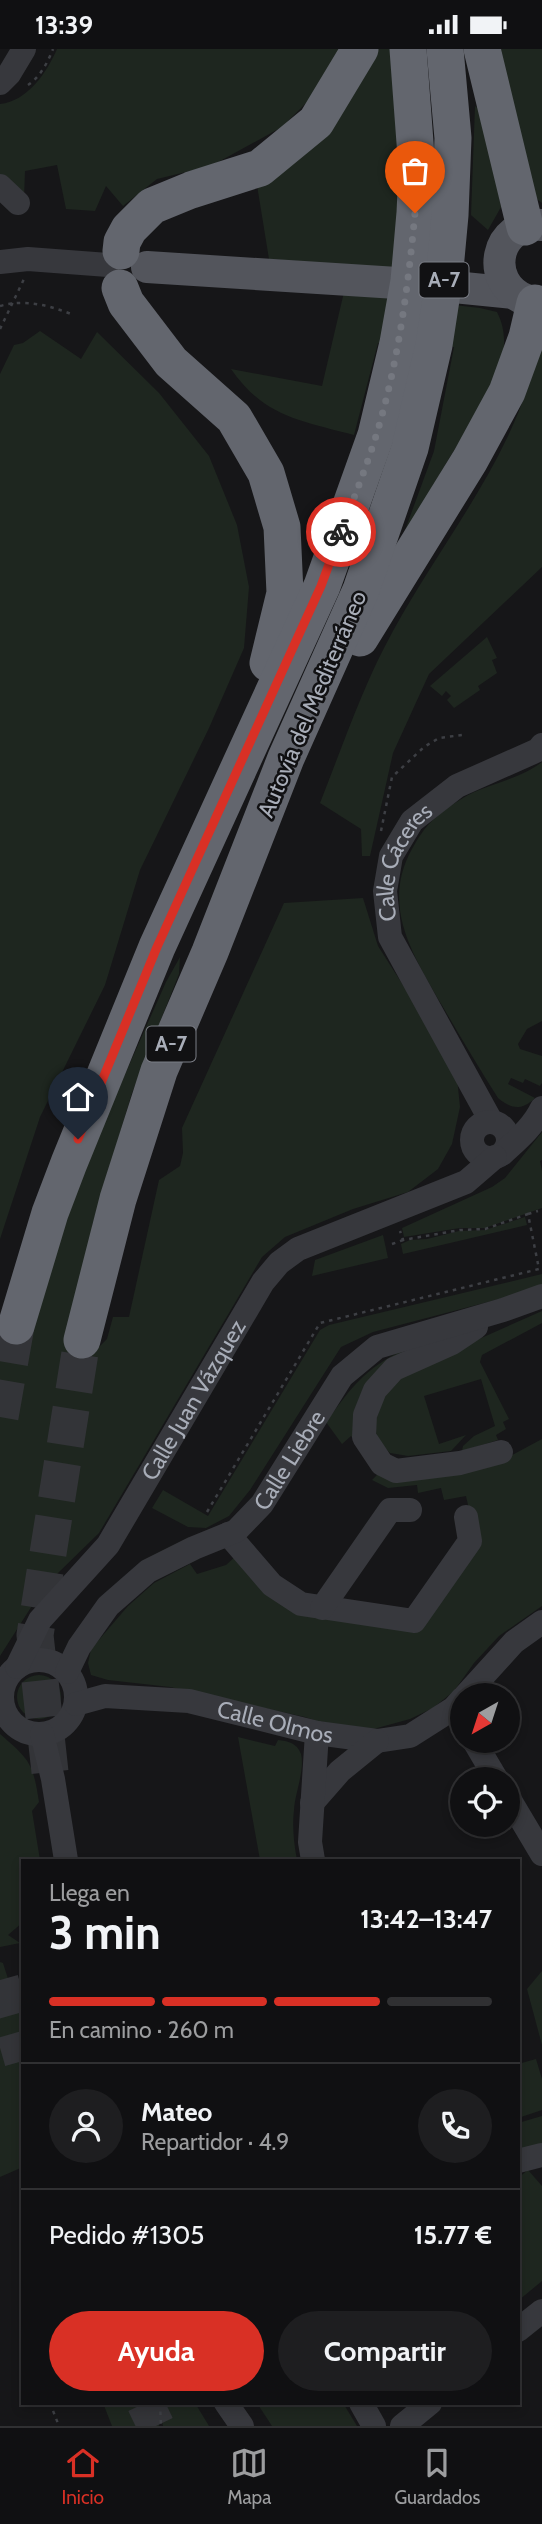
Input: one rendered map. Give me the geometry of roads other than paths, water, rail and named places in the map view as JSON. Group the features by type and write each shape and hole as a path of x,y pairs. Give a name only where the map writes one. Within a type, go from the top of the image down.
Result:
{"highway":[{"path":"248,744 285,593 282,527 265,473 234,418 171,362 126,303 122,241 129,229 152,206 191,190 260,168 317,122 360,49"},
{"name":"Autovía del Mediterráneo","path":"82,1340 118,1199 159,1070 210,952 286,758 361,590 410,448 433,345 444,280 432,214 417,169 408,49"},
{"name":"Autovía del Mediterráneo","path":"16,1326 50,1213 69,1163 157,947 321,586 376,435 398,344 409,281 432,214 453,138 445,49"},
{"path":"482,49 523,234"},
{"path":"286,758 470,460 507,392 527,337 530,299"}],"main road":[{"path":"444,286 486,265 523,234"},
{"path":"523,234 500,274 530,299"},
{"path":"124,268 444,286 530,299"}],"street":[{"path":"0,83 9,74 24,49"},
{"path":"0,262 28,259 124,268"},
{"name":"Calle Cáceres","path":"498,1156 508,1143 509,1137 503,1127 484,1130 465,1072 390,937 385,891 391,856 412,821 457,786 538,750 542,745"},
{"path":"484,1130 523,1119 542,1107"},
{"path":"498,1156 522,1136 542,1107"},
{"name":"Calle Juan Vázquez","path":"425,1200 455,1171 484,1130"},
{"name":"Calle Juan Vázquez","path":"7,1679 40,1619 108,1545 263,1282 279,1263 298,1249 466,1182 498,1156"},
{"name":"Calle Liebre","path":"67,1672 79,1647 108,1606 148,1571 236,1531 262,1504 342,1377 377,1347 542,1296"},
{"path":"501,1453 460,1463 396,1471 382,1464 364,1437 365,1415 375,1390 394,1369 452,1343 503,1310"},
{"path":"322,1608 390,1510 410,1510"},
{"path":"228,1534 272,1585 301,1604 414,1621 470,1541 466,1517"},
{"name":"Calle Olmos","path":"480,1683 514,1642 542,1622"},
{"path":"34,1660 52,1662 67,1672 75,1687 76,1704 64,1725 42,1734 21,1730 3,1714 2,1700 7,1679 34,1660"},
{"name":"Calle Olmos","path":"76,1704 104,1696 189,1701 317,1733 377,1741 410,1736 450,1712"},
{"path":"313,1859 310,1842 317,1733"},
{"path":"42,1734 53,1780 66,1859"},
{"path":"312,1803 340,1771 377,1741"},
{"path":"520,1817 542,1854"},
{"path":"520,2160 542,2155"},
{"path":"520,2328 542,2311"},
{"path":"227,2405 242,2426"},
{"path":"362,2405 374,2426"},
{"path":"402,2426 428,2405"}],"tunnel":[{"path":"0,1417 16,1326"},
{"path":"50,1772 35,1635 82,1340"},
{"path":"0,1980 21,2054"},
{"path":"146,2405 156,2426"}]}
